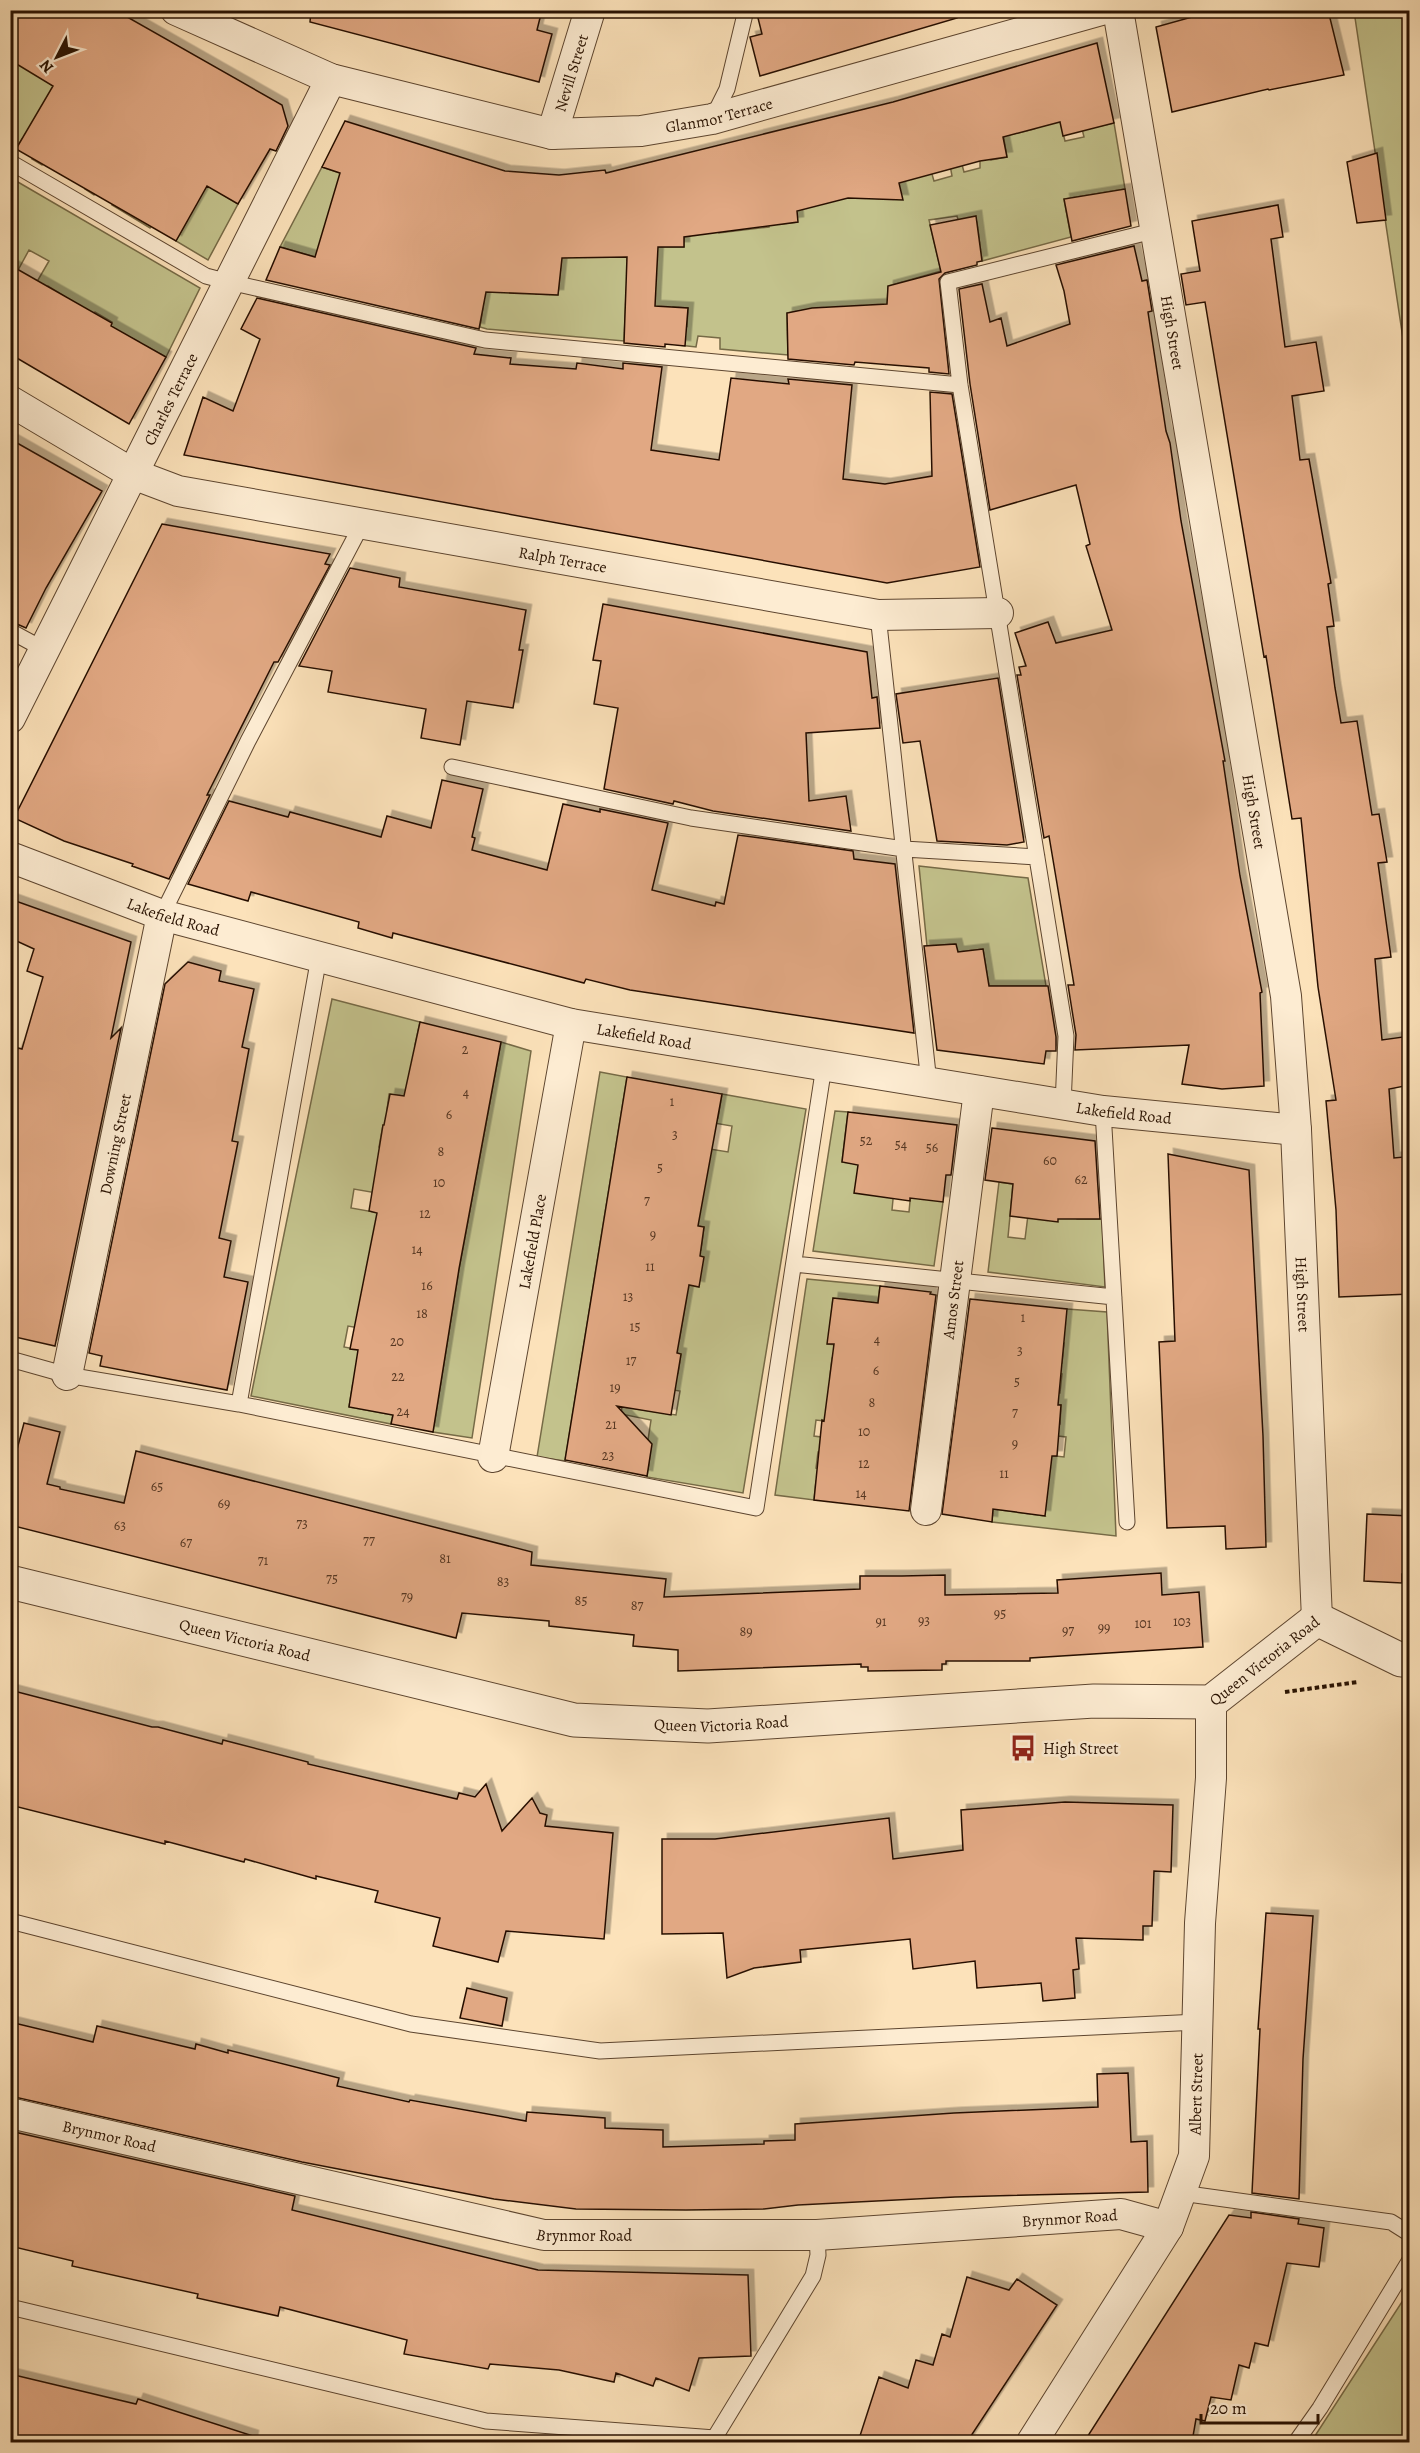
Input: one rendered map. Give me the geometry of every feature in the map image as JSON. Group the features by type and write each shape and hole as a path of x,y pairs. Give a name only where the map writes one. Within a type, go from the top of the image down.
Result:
{"street":[{"name":"Glanmor Terrace","path":"176,10 331,79 552,134 641,131 712,120 1101,10"},
{"name":"Nevill Street","path":"552,134 590,10"},
{"name":"High Street","path":"1118,10 1286,996 1296,1130 1317,1619"},
{"name":"Charles Terrace","path":"10,718 331,79"},
{"name":"Ralph Terrace","path":"10,401 133,474 178,491 878,615 998,613"},
{"name":"Lakefield Road","path":"12,862 162,915 571,1024 1103,1111 1296,1130"},
{"name":"Downing Street","path":"67,1375 162,915"},
{"name":"Lakefield Place","path":"493,1457 571,1024"},
{"name":"Amos Street","path":"926,1510 979,1091"},
{"name":"Queen Victoria Road","path":"10,1582 574,1720 708,1726 1095,1701 1211,1702 1317,1619 1405,1660"},
{"name":"Albert Street","path":"1032,2442 1168,2227 1194,2156 1200,1923 1211,1778 1211,1702"},
{"name":"Brynmor Road","path":"10,2113 544,2235 816,2235 1121,2214 1168,2227"}],"lane":[{"path":"712,120 727,89 746,10"},
{"path":"10,162 206,276 229,282 485,340 960,385"},
{"path":"1063,1105 1066,1036 960,385 948,282 1157,230"},
{"path":"162,915 248,741 362,524"},
{"path":"878,615 929,1083"},
{"path":"10,631 45,650"},
{"path":"452,767 691,818 904,849 1037,857"},
{"path":"239,1404 320,957"},
{"path":"10,1359 67,1375 239,1404 493,1457 756,1508 824,1066"},
{"path":"1103,1111 1126,1522"},
{"path":"794,1264 1114,1297"},
{"path":"10,1921 411,2024 600,2051 1198,2022"},
{"path":"1181,2193 1391,2222 1410,2234"},
{"path":"10,2307 486,2421 714,2440 813,2276 818,2255 816,2235"},
{"path":"1296,2442 1320,2408 1410,2260"}],"path":[{"path":"1278,1693 1360,1682 1405,1660"}],"shaded area":[{"path":"1354,11 1402,11 1409,53 1409,379"},
{"path":"10,20 44,80 145,147 238,204 208,260 176,241 187,221 162,206 150,228 112,205 128,176 111,165 94,195 85,189 105,154 61,131 42,165 32,159 38,148 22,139 16,149 11,146"},
{"path":"1073,91 1092,128 1114,123 1125,189 1064,199 1071,237 982,261 977,222 959,223 957,216 929,220 941,271 888,286 885,364 805,310 787,313 788,355 720,349 720,338 698,336 696,347 679,345 687,326 688,308 673,307 672,321 626,295 624,341 487,329 480,327 485,294 336,263 280,247 322,167 340,173 536,294 558,295 565,223 627,257 627,260 658,247 684,247 684,222 716,219 719,233 769,227 767,198 776,196 782,224 797,222 794,191 835,198 859,198 859,176 922,140 934,181 952,176 950,165 953,132 964,172 980,168 980,154 991,160 1007,157 1000,117 1010,135 1034,129 1059,117 1065,141 1084,137"},
{"path":"11,178 200,288 166,357 144,345 119,378 139,342 119,331 92,364 112,322 95,312 73,352 64,296 48,286 26,324 16,318 49,261 29,250 11,283 13,257 10,256"},
{"path":"919,866 1028,878 1046,986 989,986 983,949 958,952 955,944 927,946"},
{"path":"332,999 420,1022 415,1045 449,1052 440,1101 389,1094 387,1110 435,1134 383,1125 379,1147 417,1200 354,1189 351,1208 413,1219 388,1333 348,1326 344,1347 385,1355 353,1383 349,1407 393,1415 391,1424 251,1396"},
{"path":"501,1042 531,1051 472,1438 433,1432 459,1269"},
{"path":"600,1072 627,1077 565,1461 537,1457"},
{"path":"722,1094 806,1109 743,1493 647,1477 651,1448 648,1440 651,1420 621,1414 622,1407 676,1415 680,1391 625,1382 678,1373 681,1354 631,1344 679,1341 686,1300 646,1247 701,1250 704,1227 654,1219 667,1142 728,1152 732,1126 673,1116 674,1110 718,1118"},
{"path":"835,1111 848,1112 842,1162 896,1168 892,1210 909,1212 913,1170 943,1202 934,1266 813,1251"},
{"path":"999,1182 1013,1184 1008,1237 1025,1239 1032,1183 1062,1187 1077,1219 1102,1219 1105,1287 988,1272"},
{"path":"807,1279 880,1286 878,1303 833,1298 828,1344 875,1349 873,1363 832,1358 830,1376 868,1426 816,1420 814,1436 867,1443 865,1457 818,1452 816,1468 866,1474 816,1481 814,1500 775,1495"},
{"path":"1067,1309 1107,1312 1116,1536 992,1522 993,1509 1045,1516 1002,1450 1064,1457 1066,1437 1007,1430 1060,1424 1061,1405 1010,1400 1011,1388 1060,1393 1062,1374 1014,1369 1062,1363 1064,1343 1018,1337"},
{"path":"1409,2291 1409,2442 1311,2442"}],"building":[{"path":"10,10 115,10 282,105 288,126 276,151 270,149 238,204 207,186 176,241 16,149 53,86 10,60"},
{"path":"311,10 542,10 537,30 552,34 539,82 310,22"},
{"path":"756,10 956,10 957,18 760,76 750,37 762,34"},
{"path":"1217,10 1328,10 1344,75 1268,89 1172,112 1156,27"},
{"path":"1097,43 1114,123 1063,136 1060,122 1003,137 1007,157 980,161 899,183 903,200 848,198 797,211 798,222 684,237 684,247 658,247 655,306 688,308 685,346 665,344 665,347 624,343 627,257 562,258 558,295 486,292 479,329 266,280 280,247 315,257 340,173 322,167 345,121 505,171 559,175 605,170 606,173 893,102"},
{"path":"1377,153 1386,220 1357,223 1347,162"},
{"path":"1125,189 1131,226 1072,241 1064,199"},
{"path":"1278,205 1283,237 1271,239 1285,347 1316,342 1324,391 1292,396 1300,460 1309,459 1331,583 1328,584 1334,626 1327,627 1335,688 1341,723 1357,721 1372,815 1379,814 1387,862 1378,863 1391,957 1375,959 1382,1040 1410,1036 1410,1085 1389,1089 1394,1158 1404,1157 1406,1218 1410,1217 1410,1294 1339,1297 1336,1210 1326,1101 1336,1100 1318,987 1301,818 1292,819 1205,302 1186,305 1181,274 1200,271 1192,221"},
{"path":"976,216 982,261 977,262 977,265 945,273 939,279 949,374 929,372 929,368 788,359 787,313 812,308 887,304 888,286 941,272 930,225"},
{"path":"1134,246 1142,281 1147,280 1152,311 1148,312 1166,431 1170,443 1181,521 1225,761 1223,761 1240,876 1262,992 1260,993 1264,1086 1222,1089 1182,1084 1189,1045 1075,1050 1076,1035 1068,985 1074,985 1049,836 1044,838 1017,675 1021,675 1019,667 1026,666 1015,633 1048,622 1056,643 1112,630 1086,546 1090,544 1076,485 990,510 970,384 959,289 982,284 990,322 1001,318 1007,346 1070,324 1056,265"},
{"path":"10,265 112,323 111,326 166,357 129,424 10,354"},
{"path":"257,298 476,348 474,354 511,358 510,364 576,369 577,363 623,369 623,363 662,367 651,450 719,460 731,378 789,384 788,379 852,385 843,479 885,484 932,476 930,392 952,394 980,567 887,583 184,455 203,397 233,411 260,339 241,329"},
{"path":"10,439 102,491 46,588 26,628 10,621"},
{"path":"162,524 330,554 325,564 330,565 278,662 274,662 207,795 210,795 169,879 132,866 133,864 64,841 14,818"},
{"path":"350,568 400,578 399,587 526,610 519,650 523,650 513,708 467,701 460,745 421,738 426,709 328,692 332,671 299,666"},
{"path":"603,604 867,652 872,698 877,697 880,728 806,733 809,801 846,796 851,831 713,811 674,801 673,804 604,789 618,708 594,704 601,661 593,660"},
{"path":"998,678 1024,842 1007,845 937,841 920,741 903,743 896,694"},
{"path":"442,780 483,789 472,837 475,838 472,850 547,870 563,804 668,823 652,890 715,906 716,902 724,904 738,835 853,851 854,859 895,864 914,1033 630,990 586,979 584,983 393,933 392,938 358,928 359,922 251,892 248,901 188,884 229,801 288,817 290,812 381,837 387,816 431,828"},
{"path":"10,899 131,942 111,1038 121,1028 55,1346 15,1337 17,1325 10,1324 10,1071 18,1048 22,1049 43,977 27,971 34,949 10,938"},
{"path":"956,944 958,952 983,949 989,986 1048,986 1056,1051 1046,1051 1044,1064 937,1050 924,946"},
{"path":"188,962 221,971 219,981 254,989 242,1047 249,1049 232,1141 238,1142 219,1238 231,1241 224,1277 248,1282 227,1390 100,1366 102,1356 89,1353 165,984"},
{"path":"420,1022 501,1042 459,1269 433,1432 391,1424 393,1415 349,1407 358,1350 350,1349 377,1213 369,1211 383,1125 390,1094 404,1096"},
{"path":"627,1077 722,1094 698,1226 704,1227 700,1256 704,1257 699,1287 689,1285 677,1353 681,1354 671,1415 617,1406 652,1444 647,1476 565,1460"},
{"path":"848,1112 957,1125 951,1175 946,1175 943,1202 910,1198 910,1201 854,1193 858,1165 842,1162"},
{"path":"992,1128 1095,1141 1100,1219 1058,1219 1058,1222 1010,1216 1013,1184 985,1180"},
{"path":"1168,1154 1249,1170 1263,1436 1266,1547 1226,1549 1225,1526 1167,1528 1159,1342 1175,1341"},
{"path":"880,1286 931,1292 930,1294 936,1295 909,1511 814,1500 822,1420 824,1421 834,1344 827,1344 833,1298 878,1303"},
{"path":"970,1299 1067,1309 1058,1405 1061,1405 1057,1456 1052,1456 1045,1516 993,1509 992,1522 942,1514"},
{"path":"24,1423 60,1432 47,1484 60,1487 60,1489 124,1503 136,1451 532,1552 531,1565 666,1579 664,1597 860,1589 860,1576 945,1575 945,1595 1058,1593 1057,1580 1161,1573 1162,1595 1199,1592 1203,1647 1030,1658 1030,1661 946,1661 946,1664 942,1664 942,1670 868,1671 868,1667 861,1667 861,1664 678,1671 678,1650 633,1646 634,1635 549,1626 549,1621 462,1613 456,1638 10,1525 10,1476"},
{"path":"1367,1514 1410,1516 1410,1574 1402,1574 1402,1583 1364,1581"},
{"path":"10,1690 152,1727 222,1744 223,1740 308,1762 308,1764 457,1799 459,1793 475,1797 486,1784 502,1831 532,1798 540,1813 547,1815 545,1826 613,1833 604,1939 506,1931 498,1962 433,1946 440,1918 375,1902 378,1891 316,1876 316,1879 245,1859 244,1862 165,1841 165,1844 10,1805"},
{"path":"1065,1802 1173,1805 1171,1872 1154,1871 1152,1926 1143,1926 1143,1940 1076,1938 1079,1969 1073,1970 1075,1998 1043,2001 1041,1983 977,1988 975,1961 913,1969 910,1939 800,1950 801,1962 754,1968 727,1978 723,1933 662,1934 662,1839 715,1839 889,1818 893,1859 963,1850 961,1810"},
{"path":"1266,1913 1313,1916 1303,2059 1299,2199 1252,2193 1260,2029 1258,2029"},
{"path":"467,1988 507,1998 502,2026 460,2018"},
{"path":"10,2022 93,2042 97,2026 195,2049 196,2044 228,2053 228,2050 339,2078 337,2086 409,2102 410,2100 526,2121 527,2112 605,2118 605,2128 663,2130 663,2147 764,2144 764,2141 795,2140 795,2124 954,2113 1098,2107 1097,2074 1128,2073 1131,2142 1147,2141 1148,2192 955,2197 798,2205 764,2209 686,2210 576,2209 494,2199 302,2162 10,2096"},
{"path":"10,2131 295,2196 292,2210 538,2270 748,2275 751,2356 699,2358 689,2391 656,2378 653,2386 616,2373 614,2382 559,2370 490,2364 488,2369 404,2354 407,2340 280,2307 278,2316 197,2298 198,2294 72,2266 73,2261 10,2246"},
{"path":"1251,2212 1299,2219 1298,2224 1324,2228 1319,2267 1287,2263 1268,2346 1255,2343 1249,2368 1239,2365 1231,2400 1211,2397 1205,2421 1196,2419 1192,2442 1084,2442 1229,2215 1251,2218"},
{"path":"967,2277 1009,2290 1017,2279 1057,2305 967,2442 858,2442 879,2377 908,2388 916,2360 933,2365 942,2334 950,2337"},
{"path":"10,2374 136,2404 138,2399 253,2436 252,2442 10,2442"}],"place":[{"name":"High Street","path":"1023,1748"}]}
